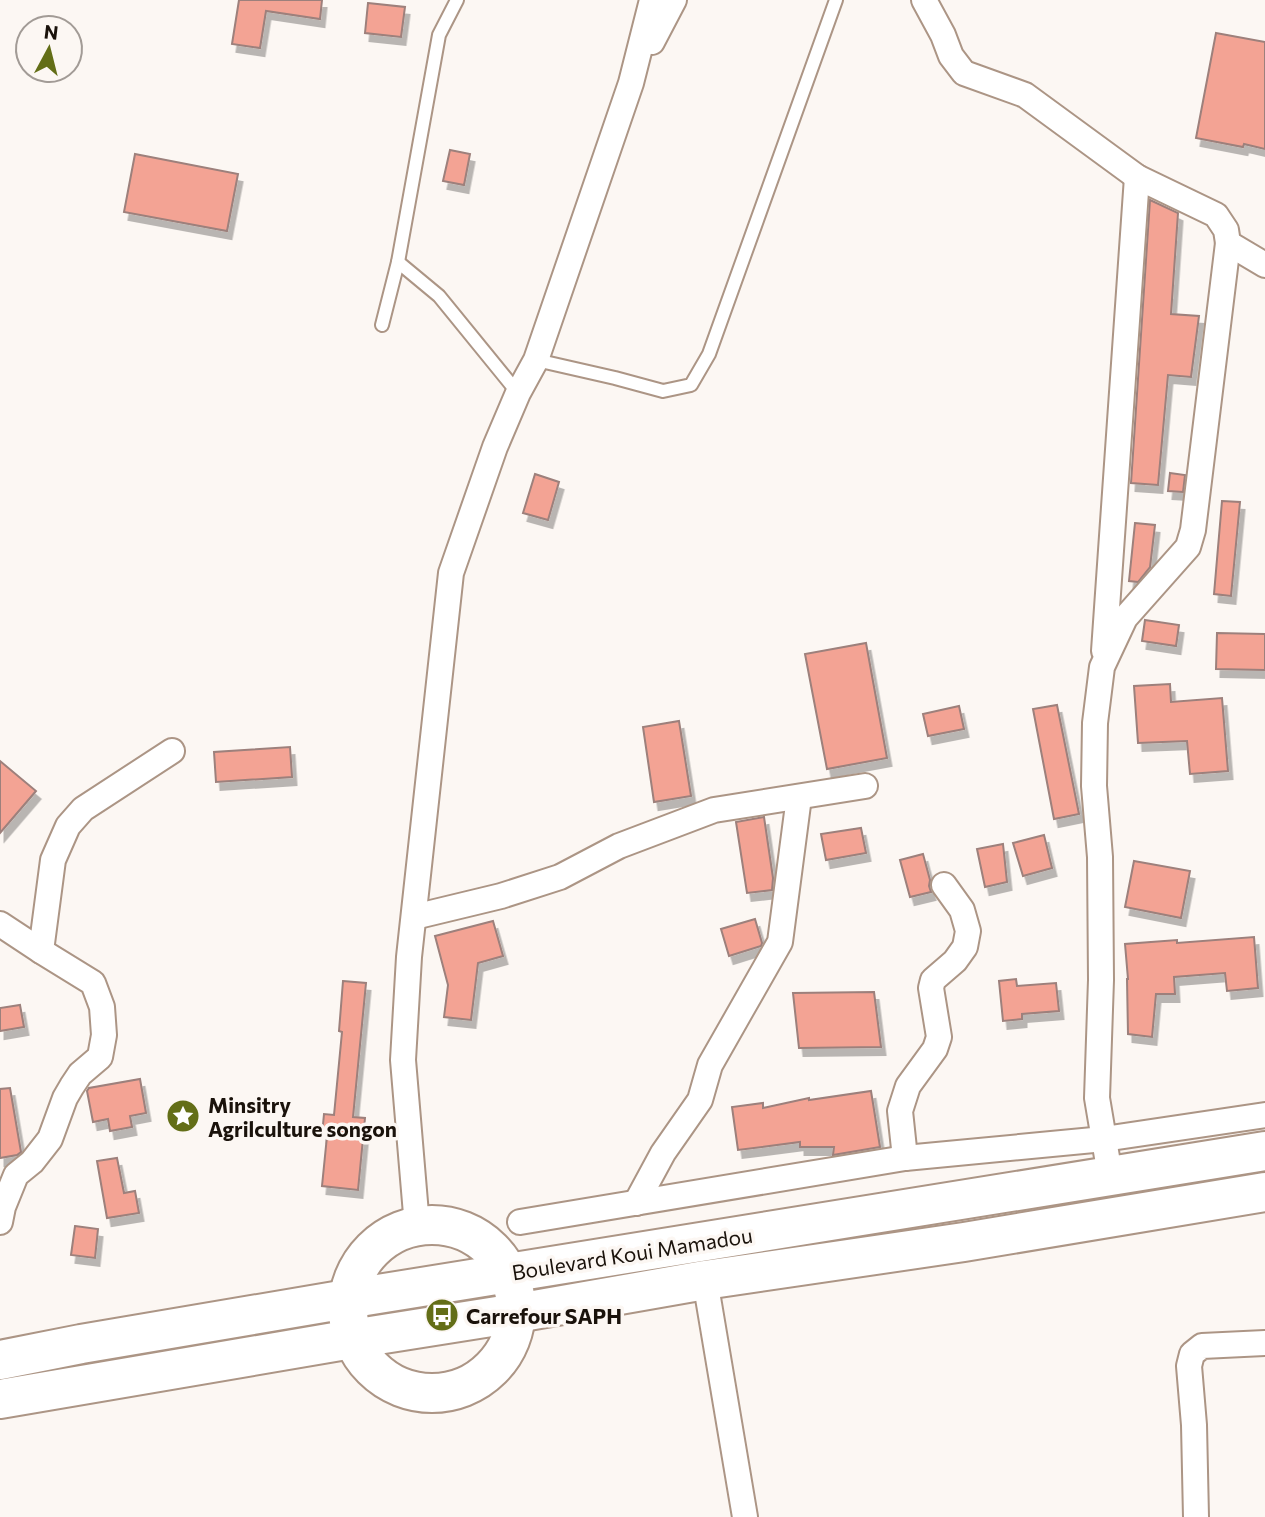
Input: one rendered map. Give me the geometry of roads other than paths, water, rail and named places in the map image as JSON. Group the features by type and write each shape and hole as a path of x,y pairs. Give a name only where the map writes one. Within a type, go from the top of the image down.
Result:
{"main road":[{"name":"Boulevard Koui Mamadou","path":"0,1360 508,1272 1107,1157 1265,1151"},
{"name":"Boulevard Koui Mamadou","path":"0,1399 705,1280 964,1242 1265,1192"},
{"path":"417,1226 444,1226 470,1234 492,1250 508,1272 515,1292 517,1313 511,1341 495,1366 472,1384 445,1393 416,1393 389,1382 367,1364 352,1339 347,1319 347,1299 355,1273 370,1251 391,1235 417,1226"}],"street":[{"path":"417,1226 403,1060 409,957 451,573 495,447 518,393 536,360 631,83 652,0"},
{"path":"631,83 674,0"},
{"path":"925,0 951,56 964,73 1025,95 1137,177 1216,215 1226,230 1228,243 1193,530 1188,547 1125,618 1102,667"},
{"path":"1107,1157 1097,1098 1101,979 1100,857 1094,786 1095,723 1102,667 1137,177"},
{"path":"1228,243 1265,265"},
{"path":"41,951 53,860 68,826 83,809 172,751"},
{"path":"414,917 500,896 560,877 619,846 714,810 865,786"},
{"path":"636,1203 663,1153 700,1100 710,1065 780,942 799,797"},
{"path":"905,1158 900,1111 908,1086 935,1049 939,1037 931,988 933,980 955,961 965,947 968,931 962,910 944,886"},
{"path":"0,924 93,983 102,1007 104,1035 100,1057 80,1074 72,1086 50,1139 32,1162 16,1175 0,1222"},
{"path":"520,1222 905,1158 1107,1157 1265,1115"},
{"path":"705,1280 745,1517"},
{"path":"1196,1517 1194,1425 1189,1366 1192,1354 1202,1346 1265,1343"}],"lane":[{"path":"382,325 398,262 439,35 457,0"},
{"path":"536,360 663,391 691,386 709,355 836,0"},
{"path":"398,262 439,296 518,393"}],"place":[{"name":"Minsitry Agrilculture songon","path":"183,1116"},
{"name":"Carrefour SAPH","path":"442,1315"}]}
